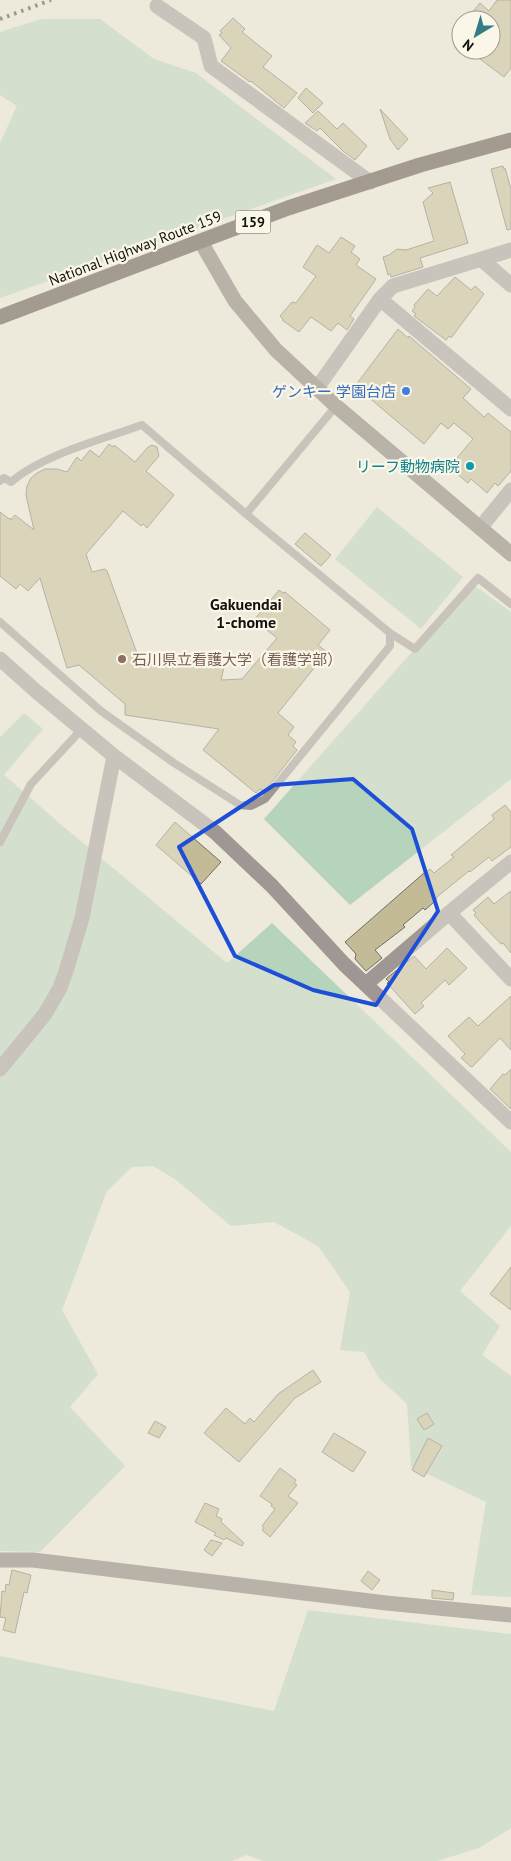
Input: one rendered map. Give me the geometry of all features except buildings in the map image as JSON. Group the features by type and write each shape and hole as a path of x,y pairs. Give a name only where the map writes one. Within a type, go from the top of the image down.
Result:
{"highway":[{"name":"National Highway Route 159","path":"0,317 288,208 420,165 511,140"}],"street":[{"path":"157,6 204,38 211,66 370,182"},
{"path":"200,242 235,301 276,350 336,406 511,554"},
{"path":"317,388 380,299 393,286 511,250"},
{"path":"481,259 511,285"},
{"path":"380,299 511,409"},
{"path":"480,528 511,490"},
{"path":"0,659 114,756 215,832 272,886 344,964 511,1122"},
{"path":"0,1069 45,1014 60,988 82,918 114,756"},
{"path":"366,984 511,862"},
{"path":"449,913 511,979"},
{"path":"0,1560 33,1560 386,1603 511,1615"}],"lane":[{"path":"246,514 336,406"},
{"path":"0,481 4,478 11,482 22,472 56,457 142,425 390,633 415,649 478,578 511,604"},
{"path":"0,622 101,711 240,805 252,806 265,799 390,646 390,633"},
{"path":"0,842 31,784 82,729"}],"highlighted area":[{"path":"353,779 412,829 438,911 376,1005 313,990 235,956 179,847 274,785"}],"green space":[{"path":"41,19 100,19 154,59 196,73 336,179 0,298 0,143 17,106 0,95 0,32"},
{"path":"377,507 463,577 421,629 335,559"},
{"path":"472,584 511,612 511,779 350,905 264,819"},
{"path":"24,713 43,729 4,775 227,963 272,923 511,1152 511,1226 460,1291 500,1326 482,1355 511,1376 511,1597 471,1595 486,1502 411,1466 407,1404 379,1378 364,1352 340,1350 350,1292 318,1246 274,1222 231,1226 175,1179 153,1166 132,1167 107,1191 62,1310 98,1374 70,1407 125,1466 40,1552 0,1551 0,737"},
{"path":"308,1610 511,1634 511,1828 479,1848 437,1861 263,1861 247,1855 232,1861 0,1861 0,1656 274,1711"}],"railway":[{"path":"0,19 51,0"}],"place":[{"name":"ゲンキー 学園台店","path":"406,391"},
{"name":"リーフ動物病院","path":"470,466"},
{"name":"石川県立看護大学（看護学部）","path":"122,659"}],"district":[{"name":"Gakuendai 1-chome","path":"246,613"}]}
